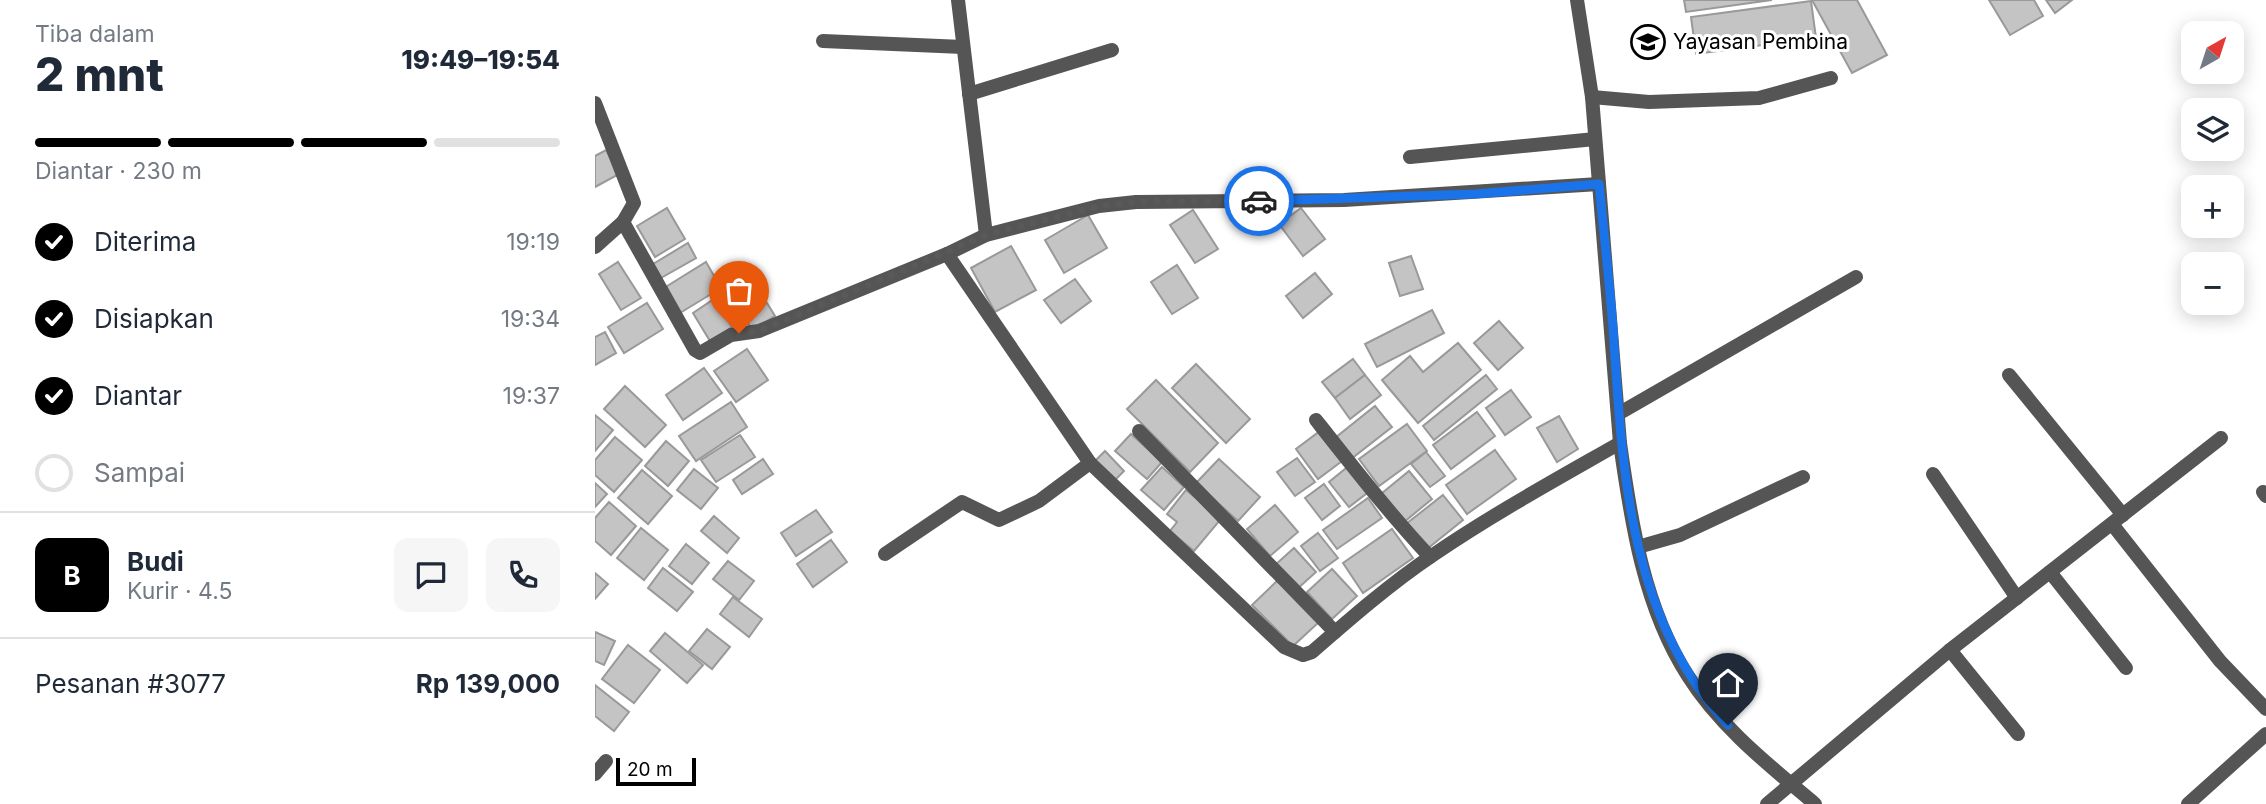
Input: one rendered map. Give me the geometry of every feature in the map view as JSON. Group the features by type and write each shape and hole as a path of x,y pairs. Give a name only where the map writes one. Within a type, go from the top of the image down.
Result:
{"street":[{"path":"958,0 986,235"},
{"path":"1577,0 1592,97 1621,443 1638,547 1649,589 1687,675 1743,741 1815,804"},
{"path":"823,41 963,47"},
{"path":"969,94 1112,50"},
{"path":"1592,97 1649,102 1759,98 1831,78"},
{"path":"595,103 611,150 634,197 633,208 623,222 595,247"},
{"path":"1410,157 1595,139"},
{"path":"623,222 695,350 700,353 731,335 759,331 947,254 986,235 1099,206 1136,202 1344,200 1599,184"},
{"path":"947,254 1090,463 1284,647 1303,655 1312,652 1430,557 1488,519 1621,443"},
{"path":"1618,414 1856,277"},
{"path":"2009,375 2118,519 2220,661 2266,709"},
{"path":"1316,420 1372,487 1387,511 1430,557"},
{"path":"1139,432 1335,632"},
{"path":"1767,804 1950,650 2221,438"},
{"path":"885,554 962,502 999,520 1039,501 1090,463"},
{"path":"1934,474 2017,598"},
{"path":"1638,547 1680,535 1803,477"},
{"path":"2050,572 2126,668"},
{"path":"1950,650 2018,734"},
{"path":"2188,804 2266,734"},
{"path":"595,774 606,761"}],"building":[{"path":"1684,0 1772,0 1686,12"},
{"path":"1812,0 1857,0 1887,55 1852,73"},
{"path":"1989,0 2034,0 2043,16 2010,35"},
{"path":"2046,0 2072,0 2055,13"},
{"path":"1811,1 1816,38 1696,54 1691,17"},
{"path":"606,150 619,174 595,187 595,156"},
{"path":"667,208 685,239 655,257 637,226"},
{"path":"1301,208 1325,239 1303,256 1279,224"},
{"path":"1193,210 1218,249 1195,263 1170,225"},
{"path":"1088,215 1107,248 1064,273 1045,240"},
{"path":"688,243 696,258 661,278 653,264"},
{"path":"1011,246 1036,290 995,312 971,268"},
{"path":"1411,256 1423,289 1400,296 1389,263"},
{"path":"618,262 641,298 621,310 599,274"},
{"path":"706,262 721,288 680,313 664,288"},
{"path":"1177,265 1198,298 1172,314 1151,282"},
{"path":"1315,273 1332,294 1303,318 1286,296"},
{"path":"1075,279 1091,301 1061,323 1044,300"},
{"path":"755,285 763,299 744,310 735,296"},
{"path":"714,299 732,327 710,341 693,313"},
{"path":"647,303 663,329 624,353 608,327"},
{"path":"767,303 775,316 752,330 744,316"},
{"path":"1432,310 1444,333 1377,367 1365,344"},
{"path":"1499,321 1523,348 1498,370 1474,343"},
{"path":"605,332 616,353 595,365 595,337"},
{"path":"1458,343 1481,370 1418,423 1382,380 1410,356 1423,372"},
{"path":"747,349 768,380 736,402 714,371"},
{"path":"1353,359 1365,375 1335,398 1322,382"},
{"path":"1196,364 1250,419 1226,443 1172,388"},
{"path":"704,368 722,393 683,420 666,395"},
{"path":"1365,375 1381,395 1350,419 1335,398"},
{"path":"1486,375 1497,389 1434,440 1423,426"},
{"path":"1156,380 1218,443 1190,472 1127,409"},
{"path":"625,386 666,425 645,447 604,409"},
{"path":"1511,390 1531,417 1505,435 1486,408"},
{"path":"731,402 747,427 696,461 679,436"},
{"path":"1375,406 1392,427 1351,459 1335,438"},
{"path":"1477,412 1495,436 1451,469 1433,445"},
{"path":"595,415 613,430 595,451"},
{"path":"1559,416 1578,449 1557,462 1537,428"},
{"path":"1407,424 1427,451 1379,486 1359,459"},
{"path":"1320,431 1342,461 1318,479 1296,449"},
{"path":"1131,434 1162,462 1147,479 1115,451"},
{"path":"740,435 755,457 716,482 701,460"},
{"path":"615,437 642,460 614,492 595,475 595,460"},
{"path":"666,441 689,461 668,486 645,466"},
{"path":"1495,450 1516,479 1467,514 1446,485"},
{"path":"1105,451 1124,471 1112,483 1092,464"},
{"path":"1426,452 1445,476 1430,487 1411,464"},
{"path":"1297,458 1315,482 1295,496 1277,472"},
{"path":"763,459 773,474 742,494 733,480"},
{"path":"1219,459 1260,497 1238,521 1196,483"},
{"path":"1350,465 1371,490 1349,507 1329,482"},
{"path":"1162,467 1184,487 1164,510 1141,490"},
{"path":"694,469 718,488 701,509 677,490"},
{"path":"642,470 672,496 648,524 618,498"},
{"path":"1409,471 1432,499 1404,522 1381,494"},
{"path":"595,483 607,494 595,507"},
{"path":"1324,484 1340,506 1322,520 1305,498"},
{"path":"1186,490 1221,519 1194,551 1170,531 1177,522 1167,514"},
{"path":"1443,495 1463,520 1427,549 1406,524"},
{"path":"1368,498 1382,518 1337,549 1323,530"},
{"path":"609,502 636,526 611,555 595,541 595,518"},
{"path":"1275,505 1298,532 1270,556 1247,529"},
{"path":"816,510 832,532 796,556 781,533"},
{"path":"714,516 739,538 727,553 701,531"},
{"path":"641,528 668,550 644,580 617,558"},
{"path":"1392,529 1413,558 1363,593 1343,563"},
{"path":"1318,533 1338,558 1320,571 1301,546"},
{"path":"831,540 847,562 813,587 797,564"},
{"path":"686,544 709,563 692,584 669,566"},
{"path":"1294,548 1316,572 1296,590 1274,566"},
{"path":"728,561 754,581 739,600 713,579"},
{"path":"663,568 693,592 677,611 648,588"},
{"path":"1332,569 1357,596 1332,619 1307,592"},
{"path":"595,573 608,584 595,599"},
{"path":"1278,580 1319,622 1293,646 1252,605"},
{"path":"733,597 762,619 749,637 720,614"},
{"path":"707,629 730,647 712,669 689,651"},
{"path":"595,632 615,641 604,665 595,661"},
{"path":"665,633 703,665 687,683 650,651"},
{"path":"628,645 660,670 634,703 602,679"},
{"path":"595,685 629,712 614,731 595,716"}],"way so far":[{"path":"739,333 759,331 947,254 986,235 1099,206 1136,202 1259,201"}],"place":[{"name":"Yayasan Pembina","path":"1648,42"}],"route":[{"path":"1259,201 1475,194 1599,184 1621,443 1638,547 1649,589 1687,675 1728,725"}]}
